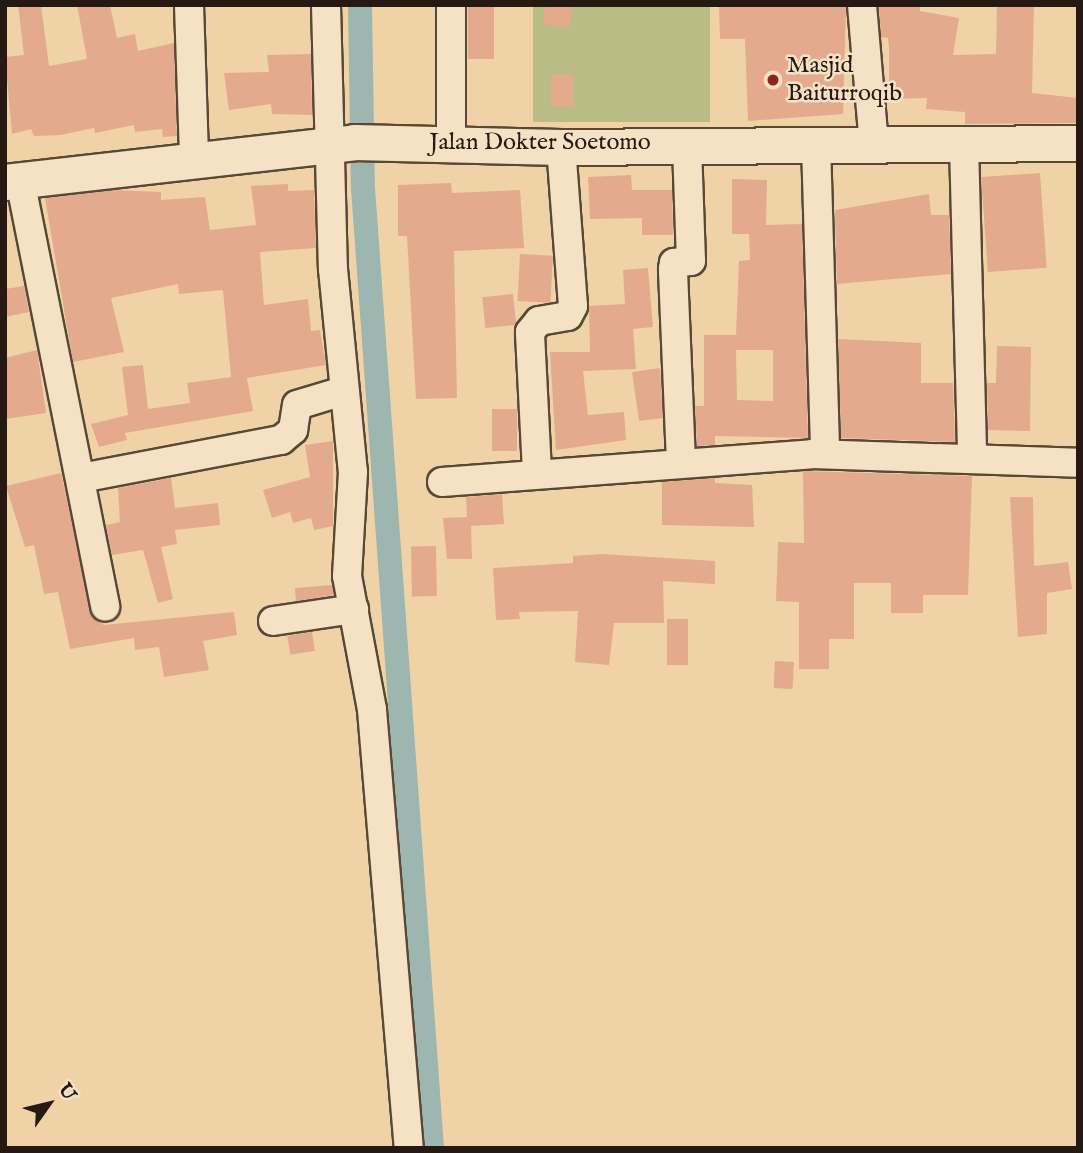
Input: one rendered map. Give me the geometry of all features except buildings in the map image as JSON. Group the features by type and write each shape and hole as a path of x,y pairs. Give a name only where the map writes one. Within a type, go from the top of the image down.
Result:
{"street":[{"path":"189,5 194,159"},
{"path":"326,5 342,143 343,391 353,472 347,551 372,710 409,1148"},
{"path":"451,5 451,144"},
{"path":"862,5 874,144"},
{"name":"Jalan Dokter Soetomo","path":"13,181 342,143 562,147 1078,143"},
{"path":"681,462 673,269 674,263 691,261 687,144"},
{"path":"816,144 825,454"},
{"path":"964,144 972,457"},
{"path":"537,472 530,332 538,321 568,316 573,306 562,147"},
{"path":"13,181 81,478 105,607"},
{"path":"81,478 281,440 293,430 297,405 343,391"},
{"path":"442,482 537,472 825,454 972,457 1078,463"},
{"path":"273,621 354,609"}],"green space":[{"path":"533,5 710,5 710,122 533,122"}],"waterway":[{"path":"360,5 363,188 432,1148"}],"place":[{"name":"Masjid Baiturroqib","path":"773,80"}]}
